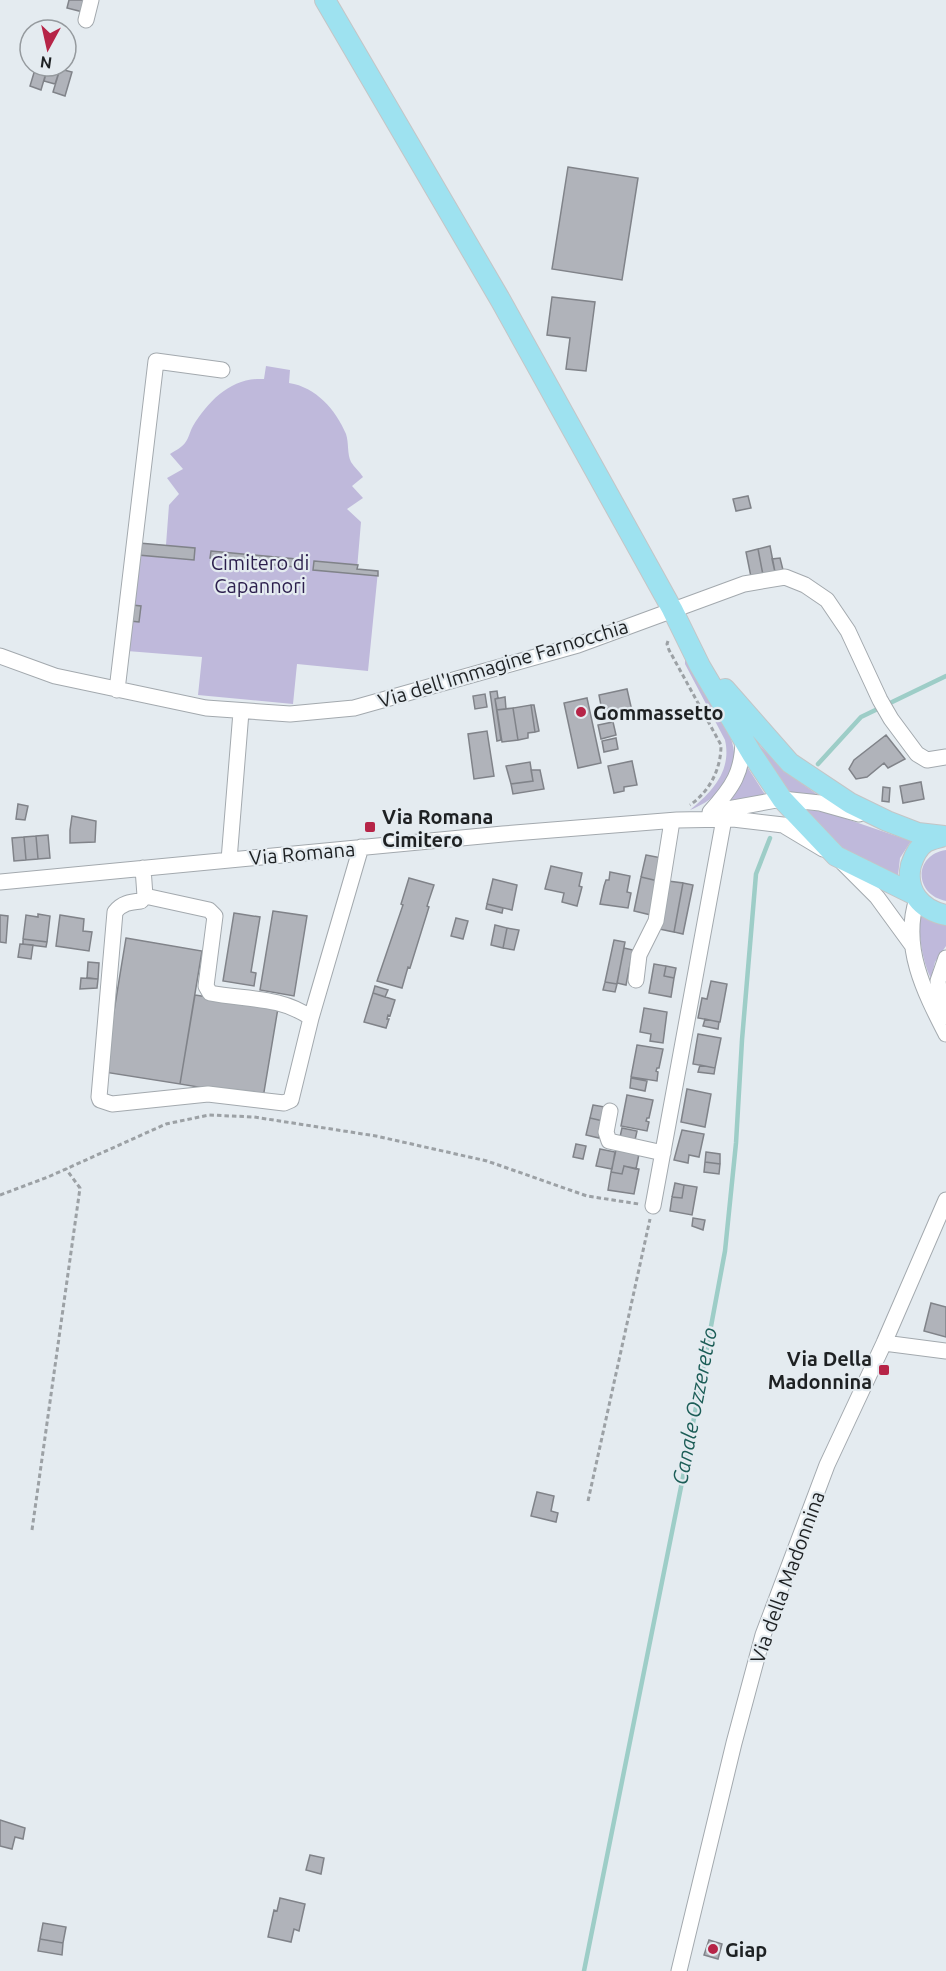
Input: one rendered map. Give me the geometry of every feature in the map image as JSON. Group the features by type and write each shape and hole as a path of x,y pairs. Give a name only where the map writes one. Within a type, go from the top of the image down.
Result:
{"main road":[{"path":"325,0 501,301 672,609 700,666 782,800 836,856 915,897 931,910 946,915"},
{"path":"696,654 790,763 850,803 887,821 918,833 945,835"},
{"path":"915,897 909,884 914,855 925,843 945,835"}],"street":[{"path":"86,20 91,0"},
{"path":"117,690 156,362 222,370"},
{"name":"Via dell'Immagine Farnocchia","path":"0,656 55,676 206,708 290,714 354,708 578,645 744,584 785,577 805,585 827,600 848,631 891,719 916,754 927,760 946,758"},
{"path":"229,860 241,712"},
{"path":"653,1206 717,815 741,766 743,738"},
{"path":"717,815 782,800 820,803 887,821"},
{"path":"717,815 783,825 836,856 876,897 912,945"},
{"name":"Via Romana","path":"0,882 361,847 674,821 717,815"},
{"path":"636,980 639,955 656,921 674,821"},
{"path":"143,868 145,896 141,901 126,903 115,912 100,1100 112,1104 208,1094 284,1103 291,1100 310,1018 361,847"},
{"path":"145,896 209,910 215,916 206,986 210,993 282,1003 298,1009 310,1018"},
{"path":"915,897 912,914 912,945 916,967 924,992 946,1034"},
{"path":"946,958 938,981 946,1029"},
{"path":"610,1111 606,1132 609,1141 663,1153"},
{"name":"Via della Madonnina","path":"679,1971 734,1743 763,1635 827,1465 884,1343 946,1200"},
{"path":"884,1343 946,1351"}],"path":[{"path":"683,630 669,638 667,644 721,745 721,758 714,777 706,790 689,806"},
{"path":"0,1195 66,1169 166,1124 209,1115 254,1117 376,1136 487,1161 587,1196 653,1206 588,1501"},
{"path":"32,1530 80,1188 66,1169"}],"green space":[{"name":"Cimitero di Capannori","path":"266,366 290,370 289,383 308,389 324,401 342,425 347,437 351,462 363,477 352,486 363,498 347,509 361,522 357,569 378,571 368,671 297,664 293,704 198,695 202,657 127,651 139,543 166,545 169,505 179,494 167,478 183,469 170,454 185,443 199,416 214,399 222,392 242,382 264,379"},
{"path":"687,657 722,718 734,752 731,772 722,788 707,801 690,810 706,796 718,780 726,761 726,751 725,740 685,664"},
{"path":"750,736 790,775 822,798 788,793"},
{"path":"746,765 766,796 728,801"},
{"path":"807,810 826,812 911,841 900,858 897,884 836,845 805,813"},
{"path":"946,850 946,901 935,897 928,891 923,884 922,875 923,867 928,859 935,853"},
{"path":"918,914 946,925 946,946 935,962 931,979 923,955"}],"building":[{"path":"69,0 86,0 83,12 67,8"},
{"path":"32,78 44,78 41,90 30,86"},
{"path":"45,78 57,78 55,84 44,81"},
{"path":"57,78 70,78 65,96 53,92"},
{"path":"568,167 638,178 622,280 552,269"},
{"path":"552,297 595,302 586,371 566,369 570,338 547,335"},
{"path":"748,496 751,508 736,511 733,499"},
{"path":"139,543 195,548 194,560 138,555"},
{"path":"770,546 775,572 763,575 758,549"},
{"path":"758,549 763,575 751,577 746,552"},
{"path":"211,551 307,560 306,568 264,564 264,570 252,569 253,562 210,558"},
{"path":"780,558 783,570 775,572 772,559"},
{"path":"314,561 358,565 357,569 378,571 378,576 313,570"},
{"path":"132,605 141,606 139,622 130,621"},
{"path":"627,689 632,711 603,716 599,695"},
{"path":"497,691 498,698 495,699 501,740 497,741 490,692"},
{"path":"485,694 487,707 475,709 473,696"},
{"path":"505,697 506,709 497,710 495,699"},
{"path":"587,698 601,763 578,768 564,703"},
{"path":"531,705 534,705 539,731 535,732"},
{"path":"531,705 535,732 528,733 528,738 518,740 513,708"},
{"path":"513,708 518,740 502,742 497,710"},
{"path":"613,722 616,735 601,739 598,725"},
{"path":"487,731 494,776 474,779 468,734"},
{"path":"886,735 905,759 888,768 884,763 867,777 856,779 849,769 854,760"},
{"path":"616,738 618,749 604,752 602,741"},
{"path":"632,761 637,785 624,787 624,791 614,793 608,766"},
{"path":"530,762 533,781 511,784 506,766"},
{"path":"531,770 540,770 544,789 513,794 511,784 533,781"},
{"path":"921,782 924,799 903,803 900,786"},
{"path":"883,787 890,788 889,802 882,801"},
{"path":"18,804 28,806 25,820 16,819"},
{"path":"72,816 96,821 95,842 70,843"},
{"path":"48,835 50,858 38,859 36,836"},
{"path":"36,836 38,859 26,860 24,837"},
{"path":"24,837 26,860 14,861 12,838"},
{"path":"646,855 662,858 658,881 641,877"},
{"path":"551,866 582,873 579,886 582,887 577,906 562,902 564,893 545,889"},
{"path":"610,872 630,876 627,892 631,893 628,908 600,904"},
{"path":"641,877 658,881 651,915 634,911"},
{"path":"409,878 434,885 402,988 377,981 403,905 401,904"},
{"path":"493,879 517,885 512,910 487,904"},
{"path":"668,881 683,883 674,932 659,929"},
{"path":"683,883 693,885 683,934 674,932"},
{"path":"487,904 503,908 502,913 486,909"},
{"path":"273,911 307,916 294,996 260,990"},
{"path":"234,913 260,917 251,972 256,973 254,986 223,981"},
{"path":"38,914 50,916 47,942 23,939 26,915 38,917"},
{"path":"0,915 8,916 6,943 0,942"},
{"path":"60,915 84,919 83,931 92,932 89,951 56,946"},
{"path":"456,918 468,921 463,939 451,936"},
{"path":"495,925 507,928 503,948 491,945"},
{"path":"507,928 519,930 514,950 503,948"},
{"path":"126,938 202,951 180,1084 104,1072"},
{"path":"23,939 47,942 46,947 23,944"},
{"path":"614,940 625,942 617,984 605,982"},
{"path":"20,944 33,945 31,959 18,957"},
{"path":"624,948 633,950 626,985 617,983"},
{"path":"88,962 99,963 98,979 87,978"},
{"path":"654,964 666,966 664,976 674,978 671,997 649,993"},
{"path":"666,966 676,968 674,978 664,976"},
{"path":"81,978 98,979 97,988 80,989"},
{"path":"711,981 727,984 720,1022 698,1018 702,998 707,999"},
{"path":"605,982 617,984 615,992 603,990"},
{"path":"375,986 388,990 385,997 373,993"},
{"path":"373,993 395,1000 390,1016 388,1015 386,1028 364,1022"},
{"path":"195,995 278,1008 263,1098 180,1084"},
{"path":"644,1008 667,1012 663,1043 650,1041 651,1034 640,1032"},
{"path":"705,1019 719,1022 718,1029 703,1026"},
{"path":"698,1034 721,1038 715,1068 693,1064"},
{"path":"637,1045 663,1049 659,1068 656,1071 658,1072 657,1081 631,1077"},
{"path":"700,1065 715,1068 714,1074 698,1072"},
{"path":"631,1078 647,1081 645,1091 630,1088"},
{"path":"687,1089 711,1094 705,1127 681,1122"},
{"path":"627,1095 653,1100 649,1118 646,1121 649,1122 647,1131 621,1126"},
{"path":"593,1105 605,1107 603,1121 590,1118"},
{"path":"590,1118 603,1121 599,1138 586,1135"},
{"path":"622,1128 637,1131 635,1140 620,1137"},
{"path":"682,1130 704,1134 699,1157 689,1155 688,1163 674,1160"},
{"path":"576,1144 586,1146 583,1159 573,1157"},
{"path":"600,1149 615,1152 612,1169 596,1166"},
{"path":"616,1150 639,1154 636,1169 624,1166 622,1174 611,1172"},
{"path":"706,1152 720,1154 720,1164 705,1162"},
{"path":"705,1162 720,1164 719,1174 704,1172"},
{"path":"624,1166 639,1169 634,1194 608,1190 611,1172 622,1174"},
{"path":"675,1183 684,1185 682,1198 672,1197"},
{"path":"684,1185 697,1187 692,1215 670,1211 672,1197 682,1198"},
{"path":"693,1218 705,1220 703,1230 692,1226"},
{"path":"931,1303 946,1307 946,1337 924,1331"},
{"path":"537,1492 554,1496 551,1511 558,1513 556,1522 531,1516"},
{"path":"0,1820 25,1828 23,1839 15,1837 12,1849 0,1846"},
{"path":"310,1855 324,1858 321,1874 306,1870"},
{"path":"280,1898 305,1904 299,1931 294,1929 291,1942 268,1937 274,1910 277,1911"},
{"path":"43,1923 66,1927 63,1943 40,1939"},
{"path":"40,1939 63,1943 62,1955 38,1951"},
{"path":"709,1940 722,1944 718,1959 704,1955"}],"waterway":[{"name":"Canale Ozzeretto","path":"818,764 861,717 946,676"},
{"name":"Canale Ozzeretto","path":"584,1971 683,1477 725,1251 736,1143 756,874 770,838"}],"place":[{"name":"Gommassetto","path":"581,712"},
{"name":"Via Romana Cimitero","path":"370,827"},
{"name":"Via Della Madonnina","path":"884,1370"},
{"name":"Giap","path":"713,1949"}]}
